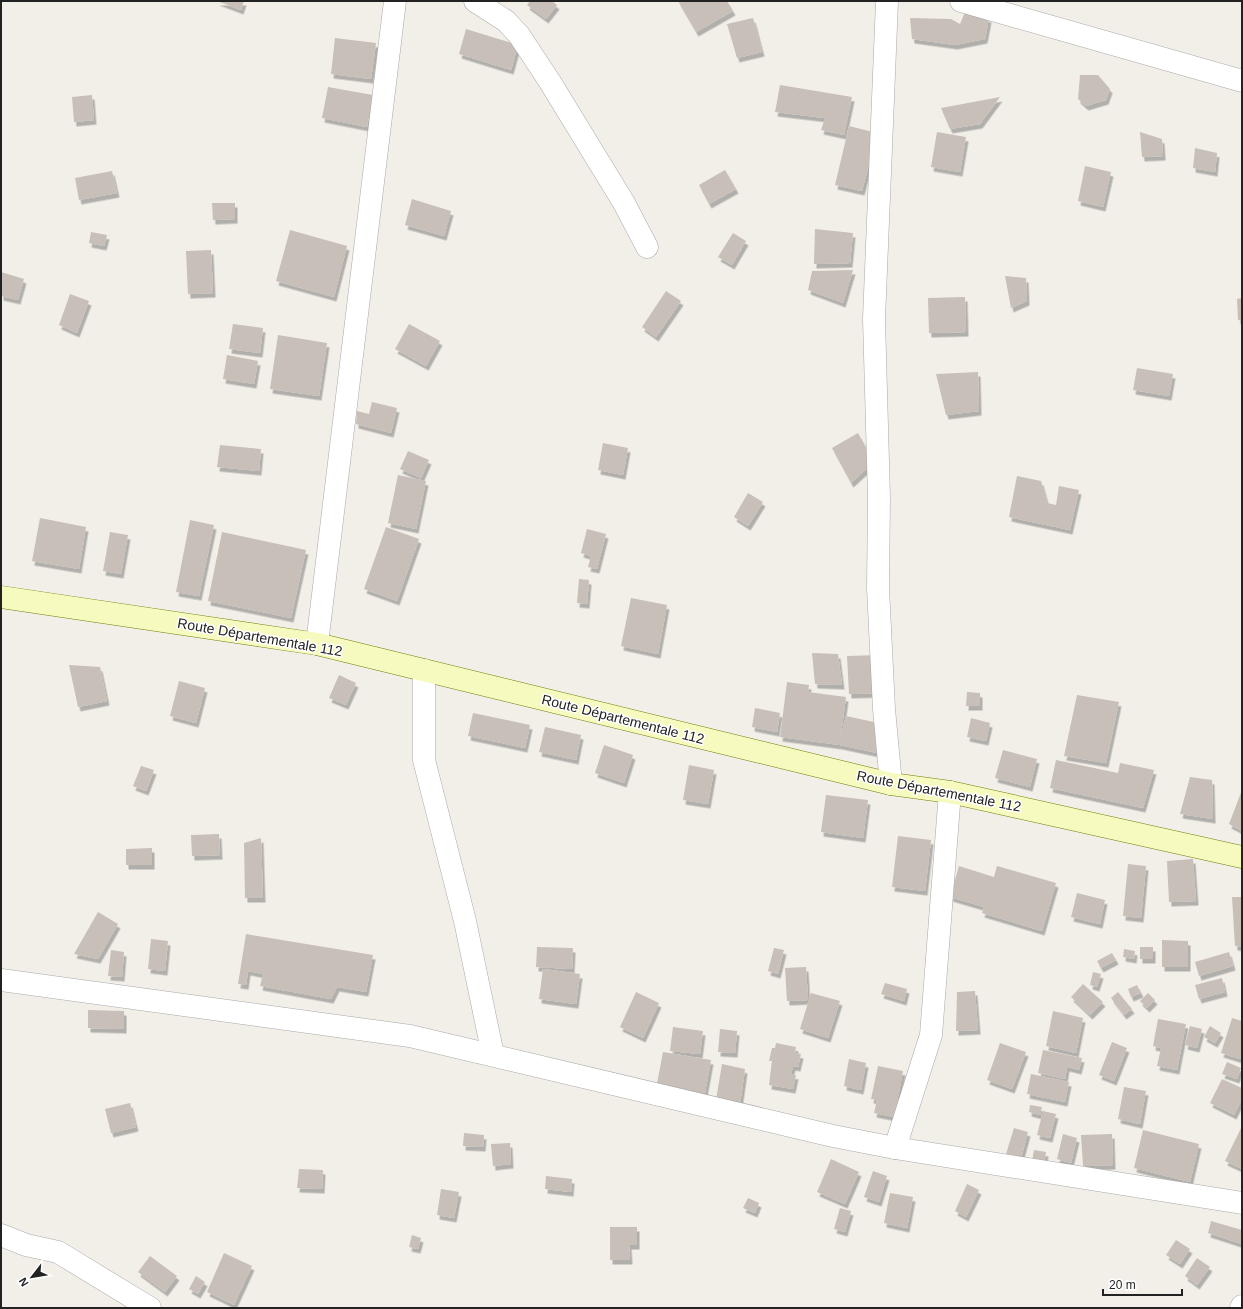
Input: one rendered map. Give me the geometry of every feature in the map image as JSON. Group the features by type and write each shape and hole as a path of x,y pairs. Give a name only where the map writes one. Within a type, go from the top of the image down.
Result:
{"main road":[{"name":"Route Départementale 112","path":"1,596 316,644 891,784 950,792 1242,857"}],"street":[{"path":"316,644 395,1"},
{"path":"475,1 506,21 519,35 620,196 647,247"},
{"path":"887,1 874,319 879,498 878,588 884,710 891,784"},
{"path":"961,1 1242,81"},
{"path":"424,670 424,760 466,921 493,1055"},
{"path":"895,1148 931,1035 950,792"},
{"path":"1,980 410,1036 833,1136 895,1148 1242,1203"},
{"path":"1,1236 26,1245 58,1252 150,1308"}],"building":[{"path":"217,1 244,1 241,10"},
{"path":"530,1 552,1 557,5 546,19 527,5"},
{"path":"678,1 727,1 733,11 696,32"},
{"path":"965,12 989,18 985,39 955,45 912,39 910,18 951,19 960,24"},
{"path":"753,18 762,52 737,58 727,24"},
{"path":"466,29 518,45 511,70 459,54"},
{"path":"335,38 376,43 371,79 331,74"},
{"path":"1080,75 1098,75 1110,89 1106,100 1086,106 1078,99"},
{"path":"780,85 852,97 844,135 821,130 825,118 775,112"},
{"path":"328,87 373,95 367,127 322,118"},
{"path":"92,95 94,120 74,122 72,97"},
{"path":"1000,97 980,124 950,129 941,108"},
{"path":"849,126 877,133 862,191 835,185"},
{"path":"937,132 966,137 960,172 931,167"},
{"path":"1140,132 1162,139 1163,156 1142,157"},
{"path":"1195,148 1217,153 1215,172 1193,168"},
{"path":"1085,166 1111,172 1103,207 1078,201"},
{"path":"725,170 736,189 709,204 699,185"},
{"path":"112,171 117,193 79,200 75,178"},
{"path":"412,199 451,211 444,236 405,225"},
{"path":"212,203 235,203 235,219 213,220"},
{"path":"815,229 853,233 850,263 814,264"},
{"path":"290,230 347,246 334,297 276,281"},
{"path":"91,232 107,235 104,246 89,243"},
{"path":"733,233 746,241 732,265 718,257"},
{"path":"211,250 213,293 188,294 186,251"},
{"path":"853,270 843,303 808,290 812,271"},
{"path":"1,272 24,279 18,300 1,296"},
{"path":"1005,276 1026,278 1027,301 1011,308"},
{"path":"666,291 681,301 656,337 642,327"},
{"path":"70,294 89,301 77,333 59,325"},
{"path":"965,297 966,332 929,333 928,298"},
{"path":"1242,298 1242,320 1238,320 1237,299"},
{"path":"233,324 263,328 260,353 229,349"},
{"path":"409,324 440,341 426,366 395,349"},
{"path":"278,335 327,343 319,396 270,389"},
{"path":"227,355 258,361 254,384 223,379"},
{"path":"1137,368 1173,374 1169,396 1133,390"},
{"path":"978,372 979,411 946,415 936,374"},
{"path":"372,402 397,408 391,433 356,424 357,411 369,414"},
{"path":"858,433 874,462 851,483 832,448"},
{"path":"603,443 628,448 623,475 598,470"},
{"path":"220,445 261,449 259,471 217,467"},
{"path":"408,451 429,460 421,478 400,469"},
{"path":"398,475 426,481 416,529 388,523"},
{"path":"1017,476 1041,481 1047,503 1056,505 1059,486 1079,490 1070,530 1009,517"},
{"path":"748,493 763,502 748,526 734,517"},
{"path":"40,518 86,527 79,569 32,561"},
{"path":"190,520 214,525 199,596 176,592"},
{"path":"386,527 419,539 397,601 364,589"},
{"path":"587,529 606,534 597,569 588,567 591,556 581,553"},
{"path":"110,532 128,535 121,574 103,571"},
{"path":"222,532 306,550 291,618 208,601"},
{"path":"579,579 589,580 587,604 577,603"},
{"path":"631,598 667,605 658,654 621,646"},
{"path":"812,653 838,654 842,685 815,684"},
{"path":"878,655 879,693 849,694 847,656"},
{"path":"69,665 100,667 107,701 78,707"},
{"path":"339,675 356,683 346,705 329,698"},
{"path":"179,681 205,688 196,723 170,716"},
{"path":"787,682 809,685 808,692 846,697 840,741 846,716 883,724 877,753 840,745 780,737"},
{"path":"967,692 980,693 980,706 966,706"},
{"path":"1077,695 1119,702 1106,763 1064,756"},
{"path":"755,708 780,713 777,732 752,727"},
{"path":"473,713 530,725 525,748 468,736"},
{"path":"971,718 990,723 986,741 967,737"},
{"path":"545,727 581,735 576,760 539,752"},
{"path":"604,745 633,755 624,783 595,773"},
{"path":"1003,750 1037,759 1030,787 995,778"},
{"path":"1056,760 1118,773 1120,763 1154,770 1143,808 1050,788"},
{"path":"689,765 714,770 708,804 683,800"},
{"path":"141,766 154,770 146,791 133,786"},
{"path":"1190,777 1212,780 1213,819 1180,814"},
{"path":"1242,790 1242,831 1229,824"},
{"path":"826,795 868,800 863,838 821,832"},
{"path":"219,834 220,855 192,856 191,835"},
{"path":"898,836 931,840 925,891 892,887"},
{"path":"261,838 263,898 245,898 244,843"},
{"path":"152,848 152,865 126,865 126,849"},
{"path":"1193,859 1196,901 1169,902 1167,861"},
{"path":"1128,864 1146,866 1141,918 1123,916"},
{"path":"959,866 994,877 997,866 1056,883 1042,931 982,913 984,907 950,897"},
{"path":"1077,893 1105,900 1100,924 1071,917"},
{"path":"1232,897 1242,897 1242,947 1235,946"},
{"path":"98,912 118,924 98,959 74,954"},
{"path":"246,934 373,955 366,992 337,987 331,999 260,986 263,974 248,971 246,985 238,984"},
{"path":"151,939 168,941 165,971 148,969"},
{"path":"1162,940 1188,941 1188,967 1162,967"},
{"path":"537,947 573,948 572,969 536,967"},
{"path":"1140,947 1153,947 1153,959 1140,959"},
{"path":"774,948 784,950 778,974 768,971"},
{"path":"1124,949 1135,951 1134,959 1123,957"},
{"path":"111,950 124,952 122,977 108,976"},
{"path":"1229,952 1233,966 1199,976 1195,962"},
{"path":"1112,953 1116,960 1101,968 1097,961"},
{"path":"806,967 808,1000 787,1001 785,968"},
{"path":"543,969 580,974 576,1004 539,999"},
{"path":"1093,972 1101,974 1097,987 1090,985"},
{"path":"1222,978 1225,992 1199,999 1195,985"},
{"path":"885,983 907,989 904,1001 881,994"},
{"path":"1083,984 1103,1002 1090,1015 1071,997"},
{"path":"1137,985 1141,993 1131,997 1128,989"},
{"path":"975,991 978,1030 956,1031 957,992"},
{"path":"636,992 659,1003 643,1038 620,1027"},
{"path":"1118,992 1132,1009 1124,1015 1111,998"},
{"path":"811,993 840,1001 828,1038 800,1029"},
{"path":"1148,993 1155,1000 1147,1008 1140,1001"},
{"path":"88,1010 124,1011 124,1029 88,1028"},
{"path":"1053,1011 1083,1018 1076,1053 1046,1046"},
{"path":"1232,1018 1242,1021 1242,1053 1240,1059 1221,1053"},
{"path":"1158,1019 1186,1024 1177,1070 1157,1066 1161,1048 1153,1046"},
{"path":"1190,1026 1202,1029 1197,1048 1185,1045"},
{"path":"1210,1026 1221,1033 1215,1043 1204,1037"},
{"path":"673,1027 703,1031 700,1054 670,1051"},
{"path":"720,1029 737,1031 735,1053 718,1052"},
{"path":"1112,1042 1127,1048 1114,1081 1099,1075"},
{"path":"776,1043 796,1047 795,1053 801,1054 798,1067 793,1066 791,1074 796,1075 793,1089 769,1085 772,1061 769,1061 772,1048 775,1048"},
{"path":"1000,1043 1026,1052 1012,1089 987,1080"},
{"path":"1043,1050 1082,1058 1079,1070 1067,1067 1065,1079 1038,1073"},
{"path":"663,1052 711,1060 704,1098 656,1089"},
{"path":"849,1059 866,1063 861,1090 844,1086"},
{"path":"1227,1062 1241,1068 1237,1079 1222,1074"},
{"path":"722,1064 745,1069 740,1104 716,1100"},
{"path":"878,1066 903,1071 894,1117 874,1113 877,1100 871,1099"},
{"path":"1031,1074 1069,1082 1065,1102 1027,1094"},
{"path":"1222,1079 1242,1088 1242,1099 1234,1115 1210,1103"},
{"path":"1124,1087 1146,1091 1140,1124 1118,1119"},
{"path":"130,1103 136,1127 111,1133 105,1109"},
{"path":"1030,1105 1042,1107 1040,1115 1029,1112"},
{"path":"1043,1111 1056,1114 1050,1138 1037,1135"},
{"path":"1242,1126 1242,1169 1225,1161"},
{"path":"1014,1128 1028,1132 1021,1158 1006,1154"},
{"path":"1143,1130 1199,1144 1190,1182 1134,1168"},
{"path":"464,1133 484,1135 483,1147 463,1146"},
{"path":"1063,1134 1077,1138 1071,1163 1057,1159"},
{"path":"1112,1134 1113,1165 1083,1166 1081,1135"},
{"path":"510,1143 511,1164 493,1166 491,1144"},
{"path":"1034,1150 1046,1152 1044,1164 1032,1161"},
{"path":"831,1159 859,1172 845,1204 817,1192"},
{"path":"299,1169 323,1170 322,1189 297,1188"},
{"path":"873,1171 887,1176 879,1202 864,1197"},
{"path":"546,1176 572,1179 571,1192 545,1189"},
{"path":"967,1184 979,1190 966,1217 955,1211"},
{"path":"441,1189 459,1192 454,1218 437,1215"},
{"path":"890,1193 913,1197 907,1228 884,1223"},
{"path":"748,1198 759,1203 755,1213 743,1208"},
{"path":"840,1208 851,1211 845,1232 834,1229"},
{"path":"1211,1221 1242,1230 1242,1244 1208,1233"},
{"path":"610,1227 637,1227 637,1245 629,1245 630,1260 610,1260"},
{"path":"412,1235 421,1238 418,1249 409,1247"},
{"path":"1176,1240 1190,1249 1180,1264 1166,1255"},
{"path":"224,1253 252,1266 234,1305 207,1292"},
{"path":"150,1256 177,1276 165,1292 138,1272"},
{"path":"1197,1258 1210,1267 1197,1285 1185,1276"},
{"path":"196,1276 205,1282 198,1294 189,1289"}]}
